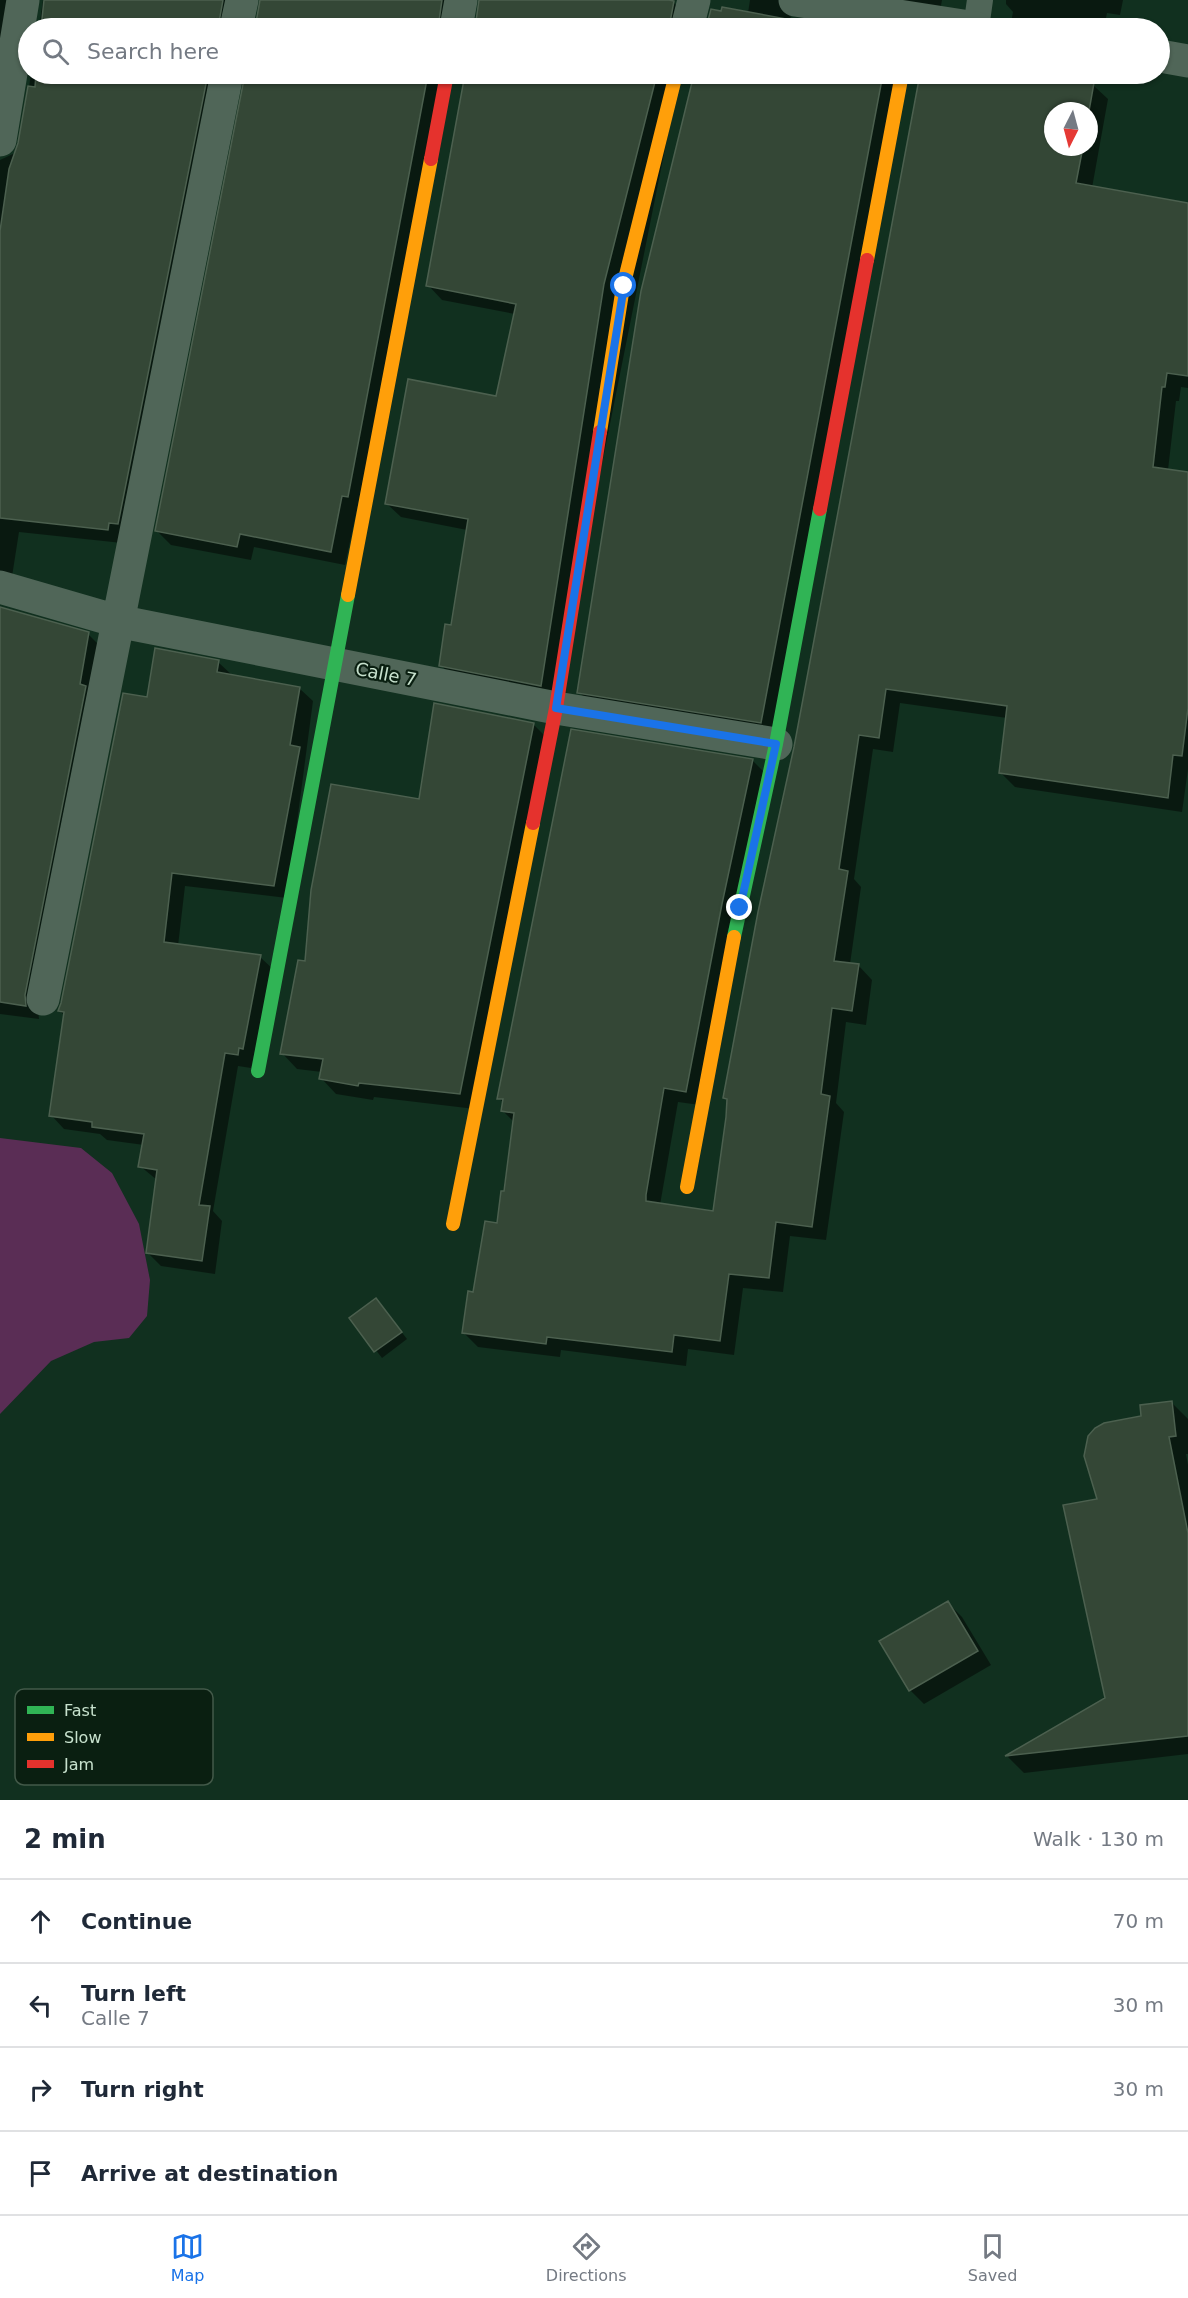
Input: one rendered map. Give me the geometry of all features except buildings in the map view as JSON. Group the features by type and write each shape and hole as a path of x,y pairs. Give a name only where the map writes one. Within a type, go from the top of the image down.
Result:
{"street":[{"path":"20,18 23,0"},
{"path":"238,18 242,0"},
{"path":"458,18 461,0"},
{"path":"690,18 694,0"},
{"path":"795,0 887,18"},
{"path":"0,140 18,30"},
{"path":"1170,58 1188,61"},
{"path":"43,999 225,84"},
{"path":"258,1071 445,84"},
{"path":"453,1224 556,708 624,286 674,84"},
{"path":"687,1187 740,908 776,744 900,84"},
{"name":"Calle 7","path":"0,587 117,621 556,708 776,744"}],"lane":[{"path":"977,18 980,0"}],"shaded area":[{"path":"0,1138 81,1148 112,1173 139,1224 150,1280 147,1316 129,1338 94,1342 51,1361 0,1414"}],"traffic: fast":[{"path":"734,937 776,744 820,509"},
{"path":"258,1071 348,595"}],"traffic: slow":[{"path":"600,432 623,287 674,84"},
{"path":"867,260 900,84"},
{"path":"348,595 431,159"},
{"path":"453,1224 533,823"},
{"path":"687,1187 734,937"}],"traffic: jam":[{"path":"431,159 445,84"},
{"path":"820,509 867,260"},
{"path":"533,823 556,708 600,432"}],"route":[{"path":"624,286 556,708 776,744 740,908"}]}
